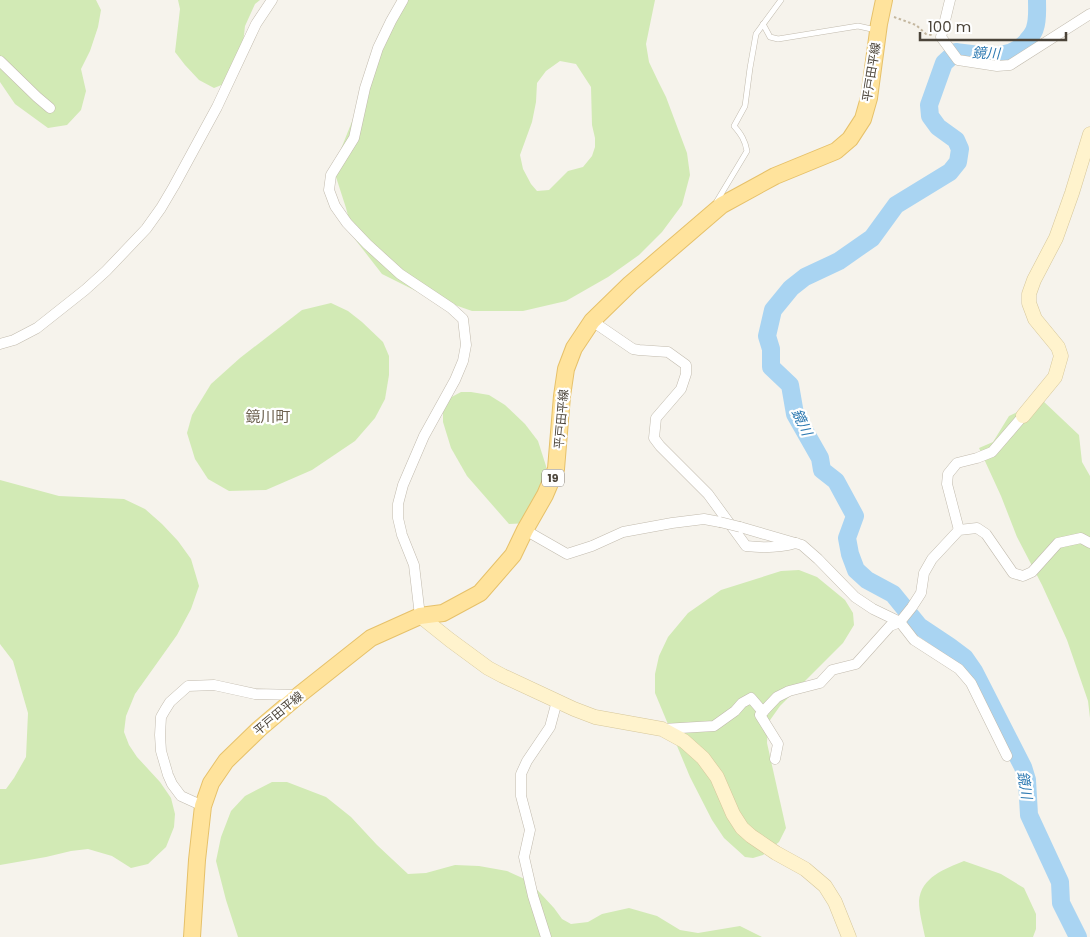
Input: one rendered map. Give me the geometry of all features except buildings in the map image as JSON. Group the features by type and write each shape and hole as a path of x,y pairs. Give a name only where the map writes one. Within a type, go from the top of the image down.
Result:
{"main road":[{"name":"平戸田平線","path":"192,937 203,806 211,783 226,761 259,729 299,695 372,638 420,616 443,612 480,593 513,554 546,495 556,469 566,369 574,348 592,321 630,284 722,205 775,176 836,151 850,139 862,119 869,98 884,0"}],"street":[{"path":"0,344 14,340 37,328 106,271 146,229 174,186 217,107 256,24 272,0"},
{"path":"403,0 378,48 365,88 354,138 330,175 329,190 335,206 347,223 367,244 400,274 451,308 463,319 466,344 464,361 424,436 403,485 398,504 398,518 402,535 414,565 420,616 488,668 595,717 662,729 714,726 751,698 762,712"},
{"path":"950,0 941,37 958,60 997,66 1010,65 1090,14"},
{"path":"0,61 50,108"},
{"path":"959,530 947,484 948,474 957,463 992,452 1055,377 1061,356 1058,347 1035,318 1029,303 1029,294 1034,280 1056,238 1090,134"},
{"path":"592,321 633,349 668,352 686,365 686,374 681,389 656,418 654,438 708,494 746,546 762,548 786,546 796,543"},
{"path":"525,530 567,554 592,546 623,532 704,519 802,545 855,597 872,609 900,622 914,640 959,669 971,683 1007,756"},
{"path":"776,759 778,744 760,715 762,712 777,696 820,683 832,670 856,664 890,626 900,622 912,607 921,593 924,573 932,559 959,530 977,528 986,534 1013,573 1023,576 1032,572 1058,543 1081,538 1090,543"},
{"path":"203,806 181,796 168,775 161,751 160,735 162,717 170,702 188,686 214,685 255,694 299,695"},
{"path":"546,937 533,896 524,857 530,830 521,796 521,774 527,761 550,727 557,701"},
{"path":"662,729 684,742 703,758 717,777 733,814 750,836 805,869 825,886 835,902 849,937"}],"lane":[{"path":"706,219 747,151 741,134 734,126 745,106 756,34 781,0"},
{"path":"763,24 770,37 778,39 858,26 878,30"}],"path":[{"path":"894,18 916,25 926,34 941,37"}],"green space":[{"path":"0,0 96,0 101,10 98,27 90,51 81,69 86,91 81,110 67,125 48,128 15,104 0,82"},
{"path":"178,0 260,0 255,4 245,26 240,70 229,82 214,88 199,80 175,52 180,9"},
{"path":"406,0 655,0 646,44 649,62 666,97 687,153 690,175 682,205 662,232 639,255 608,277 566,301 523,311 472,311 418,292 382,274 354,238 336,177 339,154 371,74","holes":["560,61 576,64 591,87 592,125 595,147 592,156 583,167 568,171 549,190 537,191 523,169 520,155 532,122 537,83 546,71"]},
{"path":"331,303 348,311 362,322 383,342 389,356 389,375 385,399 375,418 355,441 312,470 266,490 229,491 208,479 195,459 187,433 192,415 211,384 240,358 302,310"},
{"path":"461,392 489,395 505,405 525,424 538,441 546,466 550,488 530,523 509,524 467,476 451,448 443,422 443,408 446,400"},
{"path":"1042,400 1079,435 1082,462 1090,476 1090,718 1088,701 1067,640 1042,585 1017,537 979,448 993,442 1009,416"},
{"path":"0,480 59,496 124,499 145,509 162,524 191,559 199,586 191,609 177,635 135,694 126,716 124,732 129,745 171,798 175,814 174,827 166,847 148,864 131,868 112,856 88,849 0,865 0,789 6,789 26,757 28,713 13,661 0,644"},
{"path":"799,570 817,577 845,600 853,613 854,625 843,643 780,706 768,723 767,743 786,828 779,842 763,855 753,858 745,857 724,838 712,820 690,777 655,693 655,674 659,656 668,637 688,613 721,590 781,571"},
{"path":"272,782 287,782 326,797 351,817 408,874 426,873 455,865 479,866 507,871 529,881 562,919 571,924 588,922 602,914 629,908 657,916 680,930 698,933 740,926 762,937 238,937 216,861 221,837 231,811 245,796"},
{"path":"964,861 1001,874 1024,888 1036,914 1036,929 1033,937 925,937 919,901 924,886 935,875"}],"waterway":[{"name":"鏡川","path":"1037,0 1036,25 1032,35 1020,48 1012,52 993,56 956,52 944,63 929,105 930,116 938,127 956,140 960,149 958,162 950,172 896,205 872,238 839,261 805,277 791,288 773,310 767,336 771,349 771,367 790,385 795,414 820,458 822,470 836,481 855,516 847,538 856,570 867,580 893,594 919,626 965,658 974,671 1023,767 1027,780 1029,815 1060,882 1061,903 1078,937"}],"district":[{"name":"鏡川町","path":"268,416"}]}
